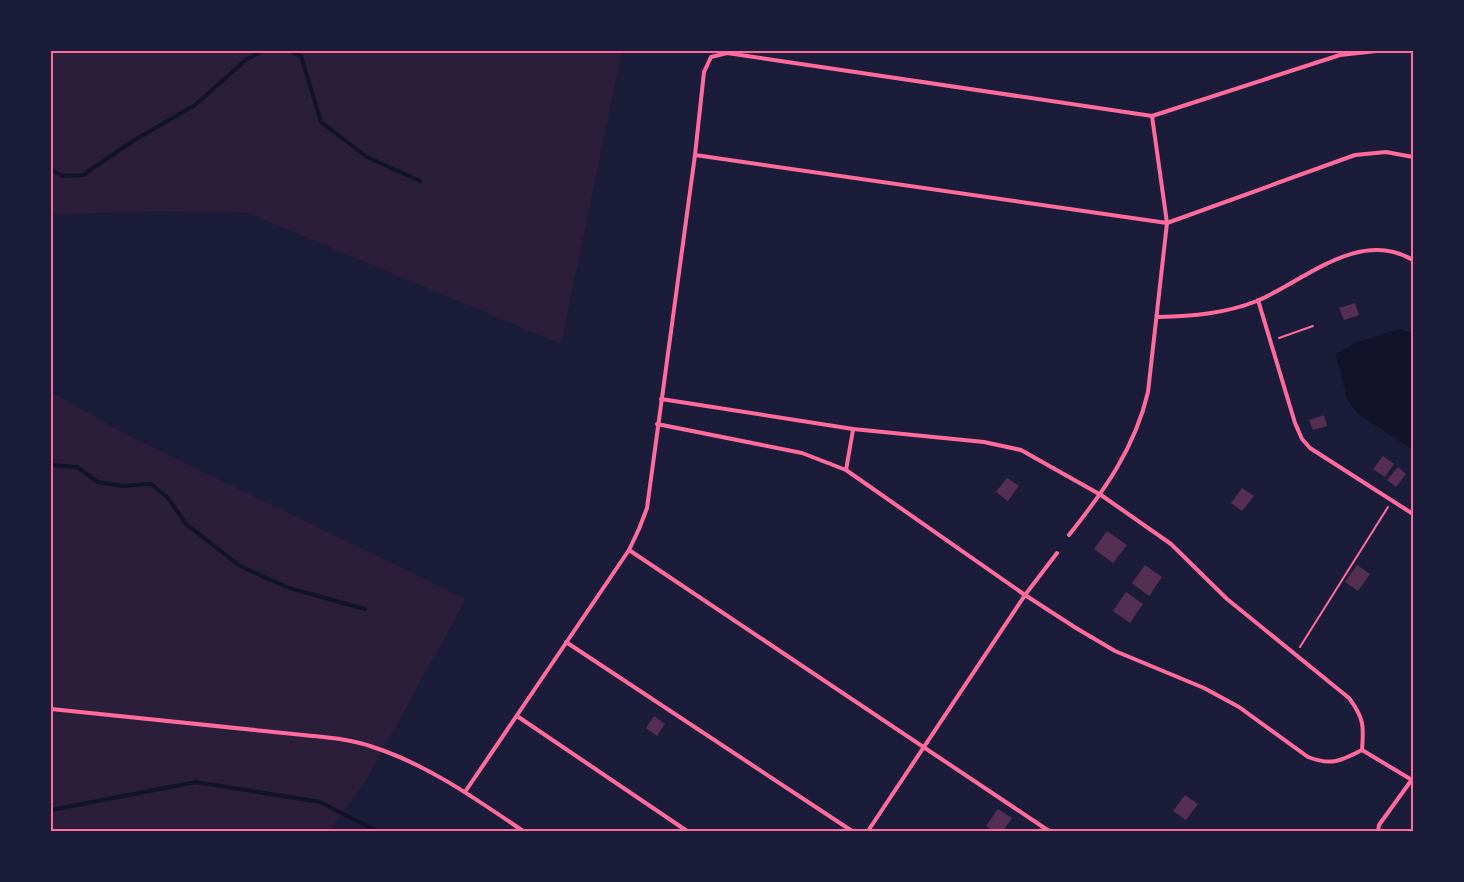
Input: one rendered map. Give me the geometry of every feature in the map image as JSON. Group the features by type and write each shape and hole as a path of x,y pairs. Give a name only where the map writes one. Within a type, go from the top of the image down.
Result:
{"lane":[{"path":"465,792 629,550 647,508 695,155 704,72 711,57 727,53 1152,116 1340,55 1377,51"},
{"path":"1070,535 1101,495 1130,445 1142,419 1148,392 1167,223 1152,116"},
{"path":"695,155 1167,223 1355,155 1386,152 1413,157"},
{"path":"1158,317 1228,311 1258,300 1301,275 1339,257 1365,251 1386,250 1405,255 1413,260"},
{"path":"1258,300 1295,423 1302,439 1310,448 1413,514"},
{"path":"662,399 854,429 984,442 1021,450 1101,495 1171,544 1227,599 1349,698 1360,713 1364,727 1362,750"},
{"path":"657,424 802,453 846,470 1025,596 1076,628 1115,651 1204,688 1239,707 1308,758 1319,762 1340,762 1362,750"},
{"path":"846,470 854,429"},
{"path":"629,550 1049,831"},
{"path":"868,831 1025,596 1057,553"},
{"path":"566,642 852,831"},
{"path":"51,709 344,739 373,746 465,792 523,831"},
{"path":"517,716 687,831"},
{"path":"1362,750 1412,779 1379,825 1378,831"}],"path":[{"path":"1271,341 1313,326"},
{"path":"1296,655 1392,500"}],"shaded area":[{"path":"51,51 622,51 561,344 248,213 158,211 51,215"},
{"path":"1399,329 1413,333 1413,450 1357,413 1347,399 1336,354 1355,343"},
{"path":"51,392 127,435 466,599 365,782 329,831 51,831"}],"building":[{"path":"1355,303 1359,315 1344,320 1339,308"},
{"path":"1324,415 1327,426 1313,430 1309,420"},
{"path":"1383,456 1394,464 1385,477 1373,469"},
{"path":"1398,467 1406,474 1396,487 1387,480"},
{"path":"1007,478 1019,486 1008,501 996,492"},
{"path":"1242,488 1254,496 1242,511 1231,503"},
{"path":"1107,531 1127,545 1113,563 1094,549"},
{"path":"1145,565 1162,577 1149,596 1132,583"},
{"path":"1357,565 1370,574 1358,591 1345,582"},
{"path":"1126,592 1143,604 1130,623 1113,611"},
{"path":"654,716 665,724 657,736 646,728"},
{"path":"1185,795 1198,804 1186,820 1173,811"},
{"path":"998,809 1012,818 1003,831 993,831 986,826"}],"waterway":[{"path":"51,170 63,176 83,175 133,141 195,105 247,59 263,51"},
{"path":"289,51 301,56 321,122 367,157 420,181"},
{"path":"51,465 77,467 98,482 122,486 151,484 168,498 186,524 240,566 289,588 365,609"},
{"path":"51,810 196,782 320,802 377,831"}]}
